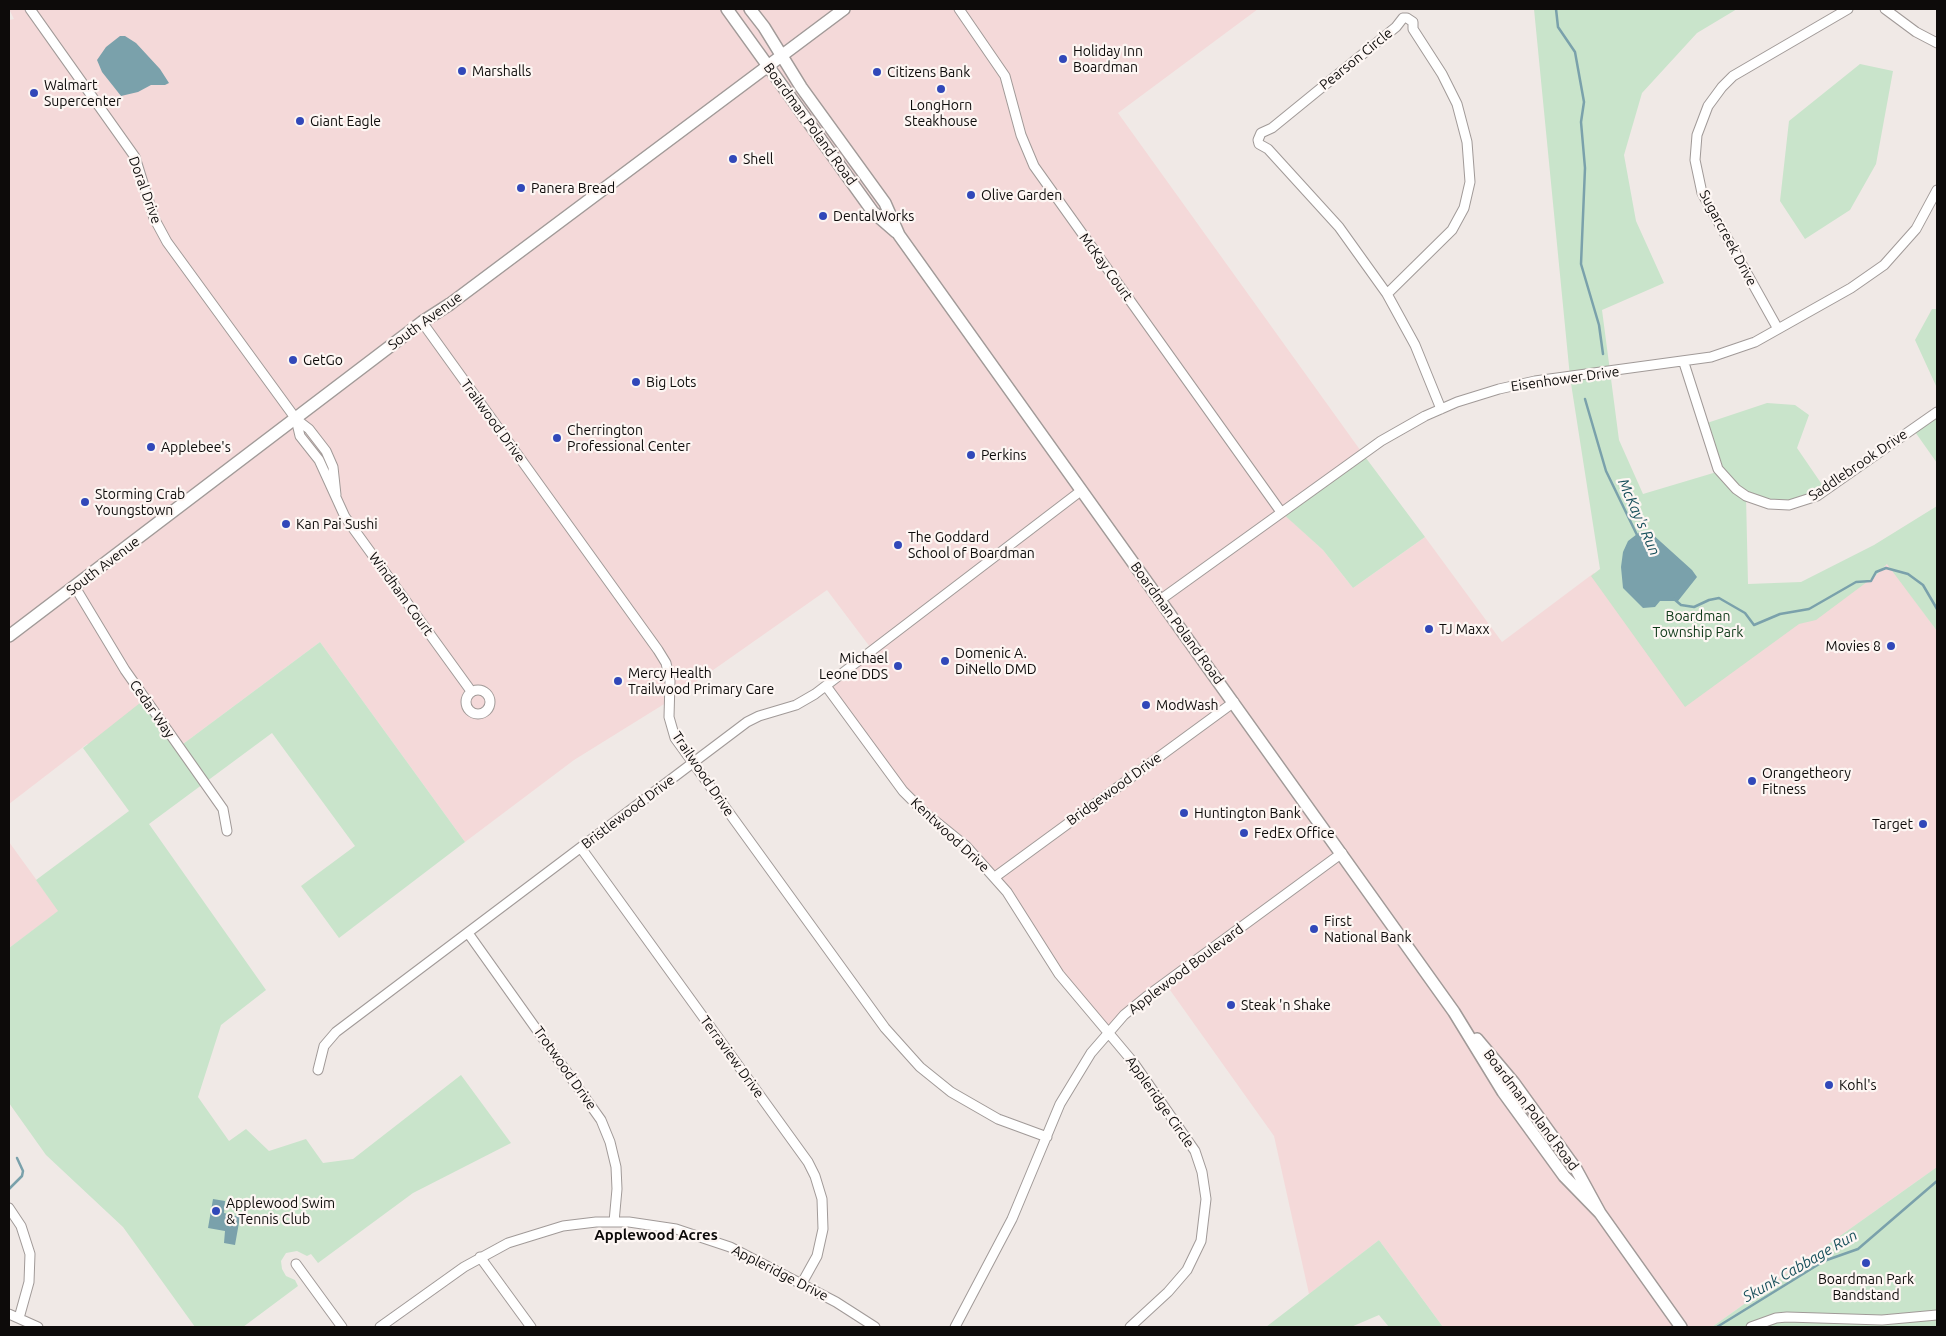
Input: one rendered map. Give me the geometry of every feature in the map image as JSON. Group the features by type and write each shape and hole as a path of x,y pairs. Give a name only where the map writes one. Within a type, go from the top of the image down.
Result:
{"main road":[{"name":"Boardman Poland Road","path":"727,9 873,212 900,235"},
{"name":"Boardman Poland Road","path":"750,9 782,55 801,87 885,204 900,235 1454,1012 1503,1092 1558,1169 1600,1213 1681,1327"},
{"name":"South Avenue","path":"9,636 422,322 457,299 844,9"}],"street":[{"name":"Doral Drive","path":"30,9 135,157 154,218 167,242 296,419"},
{"name":"McKay Court","path":"959,9 1002,69 1010,89 1020,135 1034,166 1282,512"},
{"name":"Sugarcreek Drive","path":"1778,329 1702,193 1694,160 1696,135 1708,106 1722,86 1733,76 1848,9"},
{"path":"1884,9 1916,32 1937,43"},
{"name":"Pearson Circle","path":"1387,294 1452,230 1464,208 1470,182 1467,142 1456,104 1442,74 1413,28 1413,22 1407,18 1399,21 1396,27 1272,128 1262,133 1258,140 1259,144 1268,149 1338,226 1387,294 1415,345 1441,409"},
{"name":"Eisenhower Drive","path":"1160,600 1381,442 1441,409 1499,389 1536,381 1684,363 1736,350 1778,329 1851,288 1884,265 1916,229 1937,190"},
{"name":"Trailwood Drive","path":"422,322 663,657 670,681 668,710 670,725 675,738 885,1028 906,1054 936,1081 967,1103 998,1119 1046,1137"},
{"name":"Saddlebrook Drive","path":"1684,363 1718,469 1736,489 1746,496 1769,504 1789,505 1817,496 1937,412"},
{"name":"Windham Court","path":"296,419 300,436 319,460 345,517 471,691"},
{"name":"Bristlewood Drive","path":"318,1070 324,1046 331,1036 752,719 796,705 826,686 1082,490"},
{"name":"Cedar Way","path":"74,587 125,670 223,809 227,831"},
{"name":"Kentwood Drive","path":"826,686 903,791 924,812 966,846 994,877 1018,907 1059,974 1108,1033"},
{"name":"Bridgewood Drive","path":"994,877 1234,702"},
{"name":"Terraview Drive","path":"581,848 808,1162 815,1176 822,1199 823,1229 817,1256 802,1283"},
{"name":"Applewood Boulevard","path":"955,1327 1012,1219 1046,1137 1073,1079 1091,1053 1108,1033 1146,997 1342,853"},
{"name":"Trotwood Drive","path":"468,933 601,1120 610,1142 616,1167 617,1189 614,1222"},
{"name":"Appleridge Circle","path":"1108,1033 1150,1085 1195,1151 1202,1172 1206,1199 1201,1241 1187,1270 1168,1292 1130,1327"},
{"path":"9,1208 21,1226 30,1254 29,1282 19,1318"},
{"name":"Appleridge Drive","path":"380,1327 480,1257 508,1243 544,1231 581,1223 614,1222 654,1224 698,1235 730,1248 802,1283 875,1327"},
{"path":"480,1257 530,1327"},
{"path":"296,1264 342,1327"},
{"path":"9,1314 38,1327"},
{"path":"1751,1327 1776,1318 1787,1317 1882,1320 1937,1315"}],"shaded area":[{"path":"9,9 1258,9 1118,113 1363,454 1282,512 1323,550 1353,588 1425,537 1502,642 1594,573 1678,689 1875,576 1888,563 1937,631 1937,1167 1712,1327 1443,1327 1379,1240 1309,1294 1274,1136 1165,983 1108,1033 1082,1003 984,865 924,812 826,686 873,651 827,590 669,701 574,760 465,842 320,642 179,747 87,744 9,804 9,20 14,19"},
{"path":"9,842 59,911 9,948"}],"green space":[{"name":"Boardman Township Park","path":"1534,9 1737,9 1697,33 1642,93 1624,155 1636,221 1664,283 1602,310 1619,440 1643,494 1720,471 1746,496 1748,584 1801,582 1874,545 1937,506 1937,631 1887,564 1875,576 1816,620 1799,624 1685,707 1591,576 1600,569 1570,377"},
{"path":"1860,64 1893,71 1876,164 1850,210 1805,239 1780,201 1789,121"},
{"path":"1932,309 1937,309 1937,388 1915,340"},
{"path":"1767,403 1795,405 1809,415 1797,448 1823,486 1803,497 1783,501 1760,497 1744,490 1729,477 1717,458 1707,423"},
{"path":"1937,412 1937,463 1913,429"},
{"path":"1363,454 1425,537 1353,588 1323,550 1281,512"},
{"path":"320,642 465,842 339,938 301,886 355,846 272,733 149,824 266,990 221,1025 198,1097 229,1141 246,1129 269,1151 306,1139 323,1163 353,1159 461,1075 511,1143 413,1193 318,1263 311,1254 307,1256 297,1251 286,1253 281,1261 282,1269 286,1276 295,1280 298,1286 243,1327 195,1327 123,1227 46,1155 9,1103 9,948 58,911 36,880 129,811 83,748 145,699 179,747"},
{"path":"1937,1167 1937,1327 1712,1327 1816,1253"},
{"path":"1379,1240 1443,1327 1389,1327 1379,1315 1351,1327 1266,1327"}],"water":[{"path":"120,36 125,36 136,43 160,69 169,83 165,85 151,85 138,92 121,96 102,72 97,60 106,47"},
{"path":"1641,531 1651,533 1692,570 1697,577 1678,601 1660,601 1655,607 1643,608 1623,588 1621,567 1623,552 1628,541"},
{"path":"213,1199 225,1201 224,1213 240,1217 235,1245 224,1243 225,1231 208,1228"}],"waterway":[{"name":"McKay's Run","path":"1556,9 1558,27 1575,52 1584,102 1581,122 1585,168 1581,264 1599,325 1603,354"},
{"name":"McKay's Run","path":"1585,399 1606,471 1637,535"},
{"name":"McKay's Run","path":"1674,599 1681,605 1694,607 1709,600 1719,598 1745,613 1754,625 1780,614 1809,609 1856,582 1871,581 1876,572 1886,568 1908,574 1923,585 1937,609"},
{"path":"9,1189 22,1176 23,1171 17,1158"},
{"name":"Skunk Cabbage Run","path":"1717,1327 1824,1261 1858,1249 1937,1181"}],"place":[{"name":"Holiday Inn Boardman","path":"1063,59"},
{"name":"Marshalls","path":"462,71"},
{"name":"Citizens Bank","path":"877,72"},
{"name":"LongHorn Steakhouse","path":"941,89"},
{"name":"Walmart Supercenter","path":"34,93"},
{"name":"Giant Eagle","path":"300,121"},
{"name":"Shell","path":"733,159"},
{"name":"Panera Bread","path":"521,188"},
{"name":"Olive Garden","path":"971,195"},
{"name":"DentalWorks","path":"823,216"},
{"name":"GetGo","path":"293,360"},
{"name":"Big Lots","path":"636,382"},
{"name":"Cherrington Professional Center","path":"557,438"},
{"name":"Applebee's","path":"151,447"},
{"name":"Perkins","path":"971,455"},
{"name":"Storming Crab Youngstown","path":"85,502"},
{"name":"Kan Pai Sushi","path":"286,524"},
{"name":"The Goddard School of Boardman","path":"898,545"},
{"name":"TJ Maxx","path":"1429,629"},
{"name":"Movies 8","path":"1891,646"},
{"name":"Domenic A. DiNello DMD","path":"945,661"},
{"name":"Michael Leone DDS","path":"898,666"},
{"name":"Mercy Health Trailwood Primary Care","path":"618,681"},
{"name":"ModWash","path":"1146,705"},
{"name":"Orangetheory Fitness","path":"1752,781"},
{"name":"Huntington Bank","path":"1184,813"},
{"name":"Target","path":"1923,824"},
{"name":"FedEx Office","path":"1244,833"},
{"name":"First National Bank","path":"1314,929"},
{"name":"Steak 'n Shake","path":"1231,1005"},
{"name":"Kohl's","path":"1829,1085"},
{"name":"Applewood Swim & Tennis Club","path":"216,1211"},
{"name":"Boardman Park Bandstand","path":"1866,1263"}],"district":[{"name":"Applewood Acres","path":"656,1235"}]}
